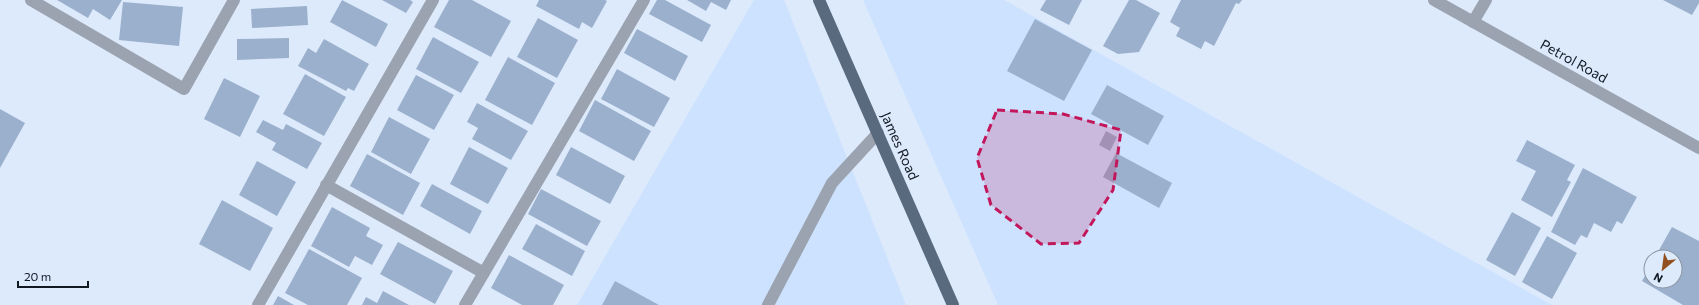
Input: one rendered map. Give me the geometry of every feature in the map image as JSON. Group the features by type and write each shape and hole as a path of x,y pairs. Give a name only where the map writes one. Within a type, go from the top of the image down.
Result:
{"main road":[{"name":"James Road","path":"819,0 954,305"}],"street":[{"path":"31,0 184,89 234,0"},
{"path":"258,305 432,0"},
{"path":"465,305 644,0"},
{"name":"Petrol Road","path":"1434,0 1699,148"},
{"path":"1473,22 1486,0"},
{"path":"768,305 832,183 878,133"},
{"path":"326,185 484,273"}],"highlighted area":[{"path":"997,110 1063,114 1121,130 1113,190 1079,243 1041,244 991,205 977,158"}],"shaded area":[{"path":"754,0 784,0 906,305 577,305"},
{"path":"863,0 1004,0 1552,305 998,305"}],"building":[{"path":"57,0 122,0 110,20 93,9 88,18"},
{"path":"342,0 388,24 376,47 330,22"},
{"path":"382,0 410,0 413,2 406,13"},
{"path":"449,0 472,0 511,21 491,57 434,27"},
{"path":"539,0 607,1 592,28 582,22 579,29 536,6"},
{"path":"657,0 665,0 711,25 702,42 649,14"},
{"path":"687,0 731,0 726,10 711,2 706,11"},
{"path":"1046,0 1082,0 1069,25 1040,10"},
{"path":"1129,0 1136,0 1160,13 1139,52 1118,54 1103,46"},
{"path":"1181,0 1242,0 1239,4 1236,3 1214,46 1205,41 1201,49 1176,36 1180,28 1170,22"},
{"path":"1663,0 1699,0 1699,3 1692,15"},
{"path":"123,2 183,7 179,46 119,40"},
{"path":"307,6 308,25 252,28 251,9"},
{"path":"538,18 578,40 557,78 517,57"},
{"path":"1035,19 1092,50 1064,101 1007,71"},
{"path":"637,29 688,56 675,81 624,53"},
{"path":"433,37 479,62 461,93 416,69"},
{"path":"289,38 289,58 237,60 237,39"},
{"path":"324,39 369,64 354,91 348,88 346,91 298,66 308,48 316,53"},
{"path":"508,57 555,83 532,125 485,100"},
{"path":"617,69 670,98 654,127 601,99"},
{"path":"305,74 346,97 324,136 283,114"},
{"path":"416,75 454,95 434,130 397,110"},
{"path":"224,78 260,96 240,137 204,119"},
{"path":"1107,85 1164,116 1148,145 1091,114"},
{"path":"595,100 651,131 634,161 579,131"},
{"path":"477,103 528,131 511,160 472,139 478,128 467,122"},
{"path":"0,109 25,123 0,168"},
{"path":"389,117 430,139 411,174 371,152"},
{"path":"263,120 283,130 286,124 322,143 307,169 272,150 276,143 256,132"},
{"path":"1106,131 1117,137 1110,151 1099,145"},
{"path":"1527,140 1575,165 1567,180 1571,182 1552,217 1521,200 1536,171 1516,161"},
{"path":"469,147 508,168 488,204 450,184"},
{"path":"571,147 625,176 610,204 556,175"},
{"path":"1116,153 1172,183 1159,208 1103,177"},
{"path":"367,154 420,183 403,215 350,186"},
{"path":"257,161 296,182 277,216 239,195"},
{"path":"1583,168 1637,197 1622,224 1617,221 1611,232 1594,223 1587,238 1581,235 1575,245 1551,232"},
{"path":"432,184 482,211 470,234 420,206"},
{"path":"541,189 601,221 587,246 528,214"},
{"path":"222,200 273,228 250,271 199,244"},
{"path":"332,207 370,228 366,236 383,245 372,265 355,256 349,267 311,246"},
{"path":"1512,212 1541,228 1515,276 1486,260"},
{"path":"536,224 585,251 572,276 522,249"},
{"path":"1672,227 1699,241 1699,305 1683,305 1656,289 1683,289 1683,249 1660,249"},
{"path":"1547,236 1577,253 1552,299 1522,282"},
{"path":"398,242 453,271 435,304 380,274"},
{"path":"309,249 362,278 347,305 308,305 285,293"},
{"path":"509,255 564,285 553,305 522,305 491,288"},
{"path":"615,281 659,305 602,305"},
{"path":"383,291 409,305 362,305 366,297 377,303"},
{"path":"278,296 294,305 273,305"}]}
